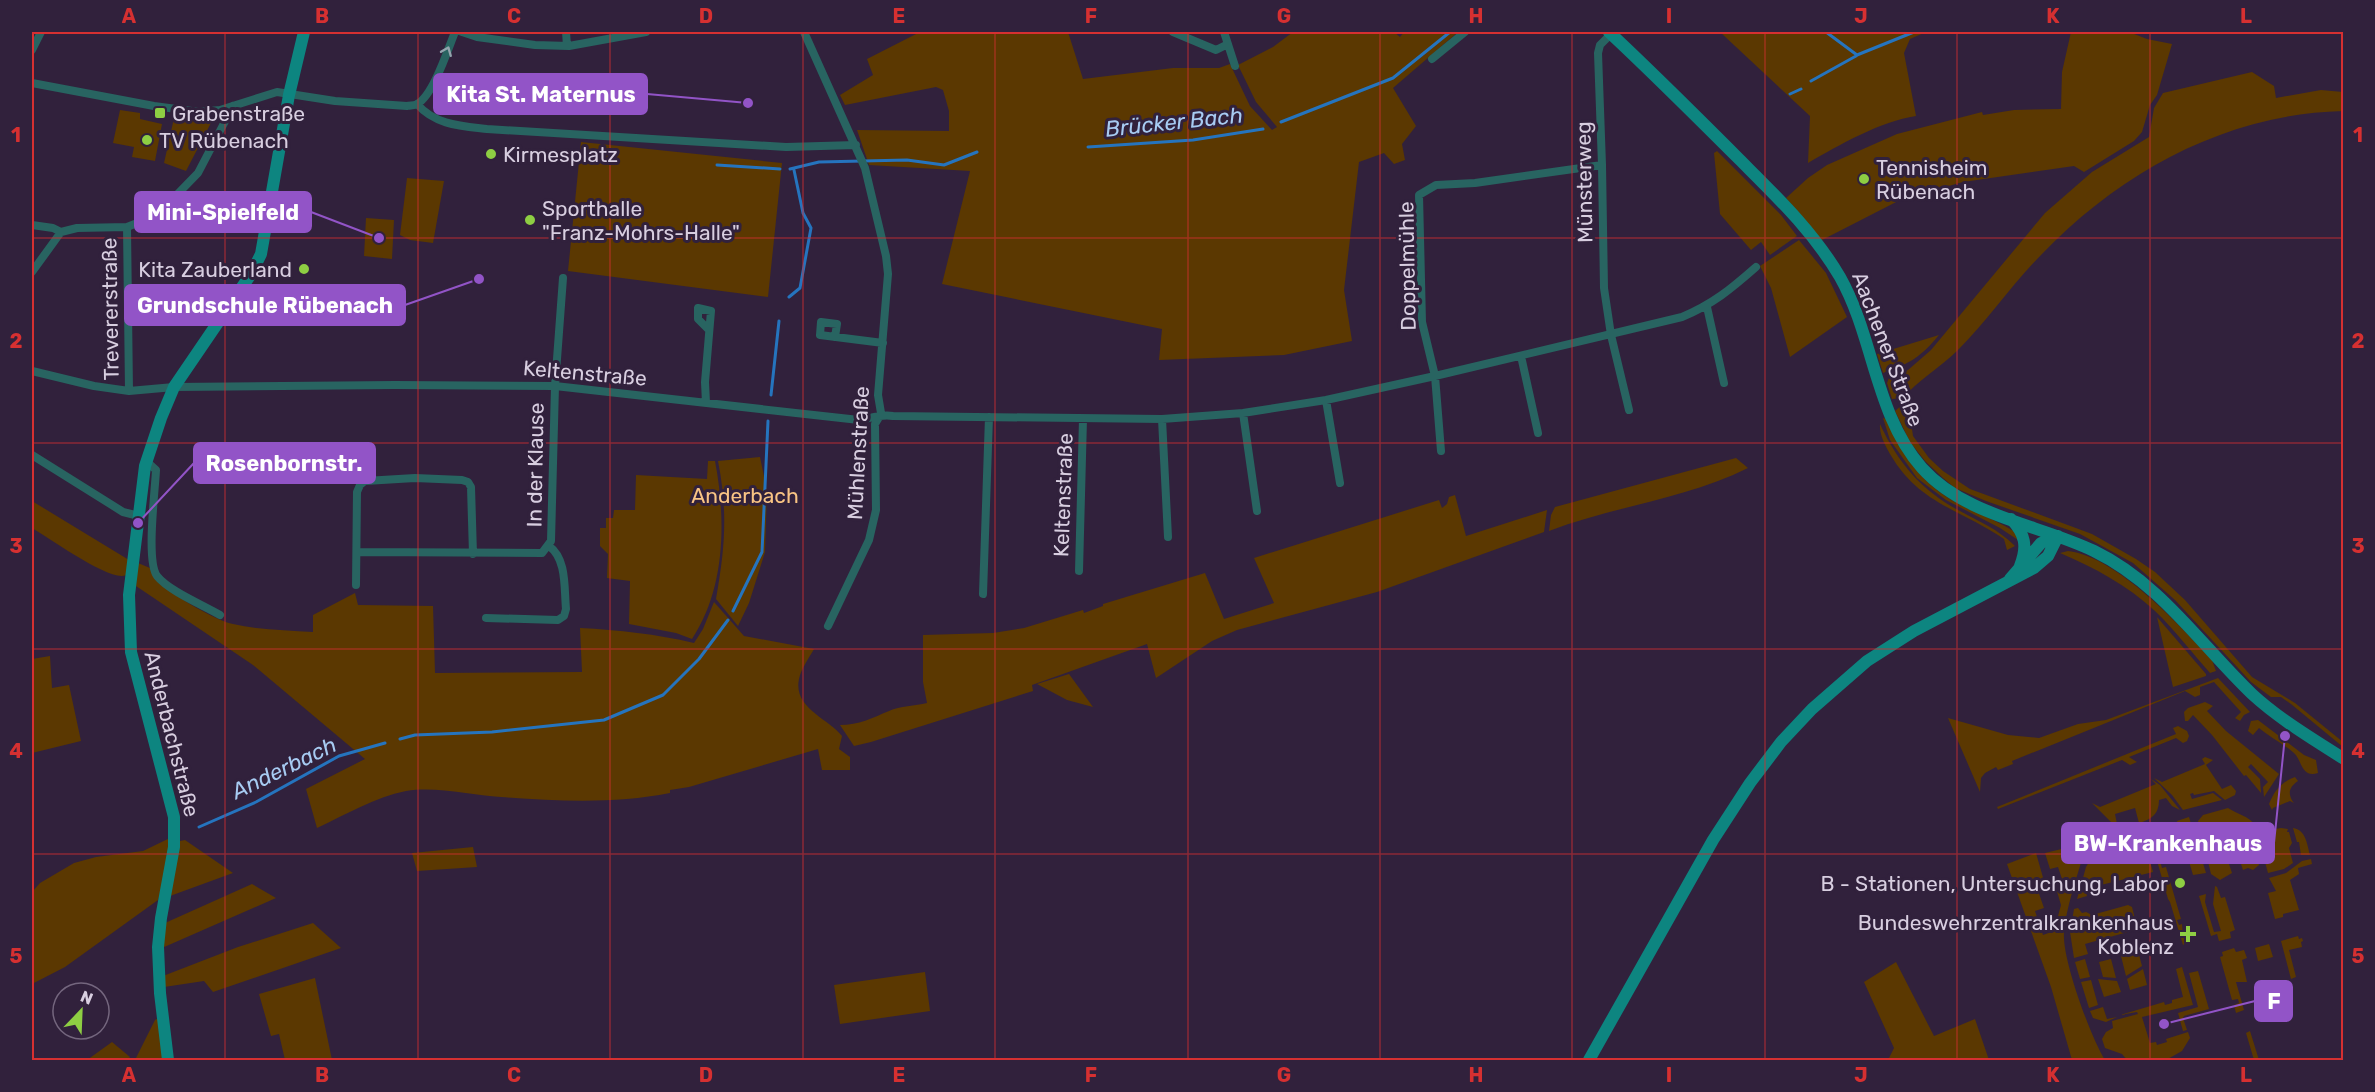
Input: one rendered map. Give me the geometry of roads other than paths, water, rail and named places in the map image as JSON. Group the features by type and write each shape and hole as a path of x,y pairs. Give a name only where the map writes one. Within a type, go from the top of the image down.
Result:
{"main road":[{"name":"Anderbachstraße","path":"168,1060 159,985 158,946 174,847 174,817 131,652 129,595 146,461 174,387 251,274 261,254 289,95 304,32"},
{"name":"Aachener Straße","path":"1610,32 1784,205 1825,252 1842,280 1853,305 1895,426 1912,457 1929,476 1947,490 1971,503 2102,555 2150,587 2266,706 2341,758"},
{"path":"2010,519 2025,539 2024,553 2019,566"},
{"path":"2009,579 2044,541 2058,536"},
{"path":"1589,1060 1713,840 1750,783 1781,742 1812,709 1867,661 1914,631 2040,564 2051,552 2058,536"}],"street":[{"path":"32,47 41,32"},
{"path":"32,83 182,110 211,112 277,92 335,101 407,106 417,104 426,95 455,32"},
{"path":"462,32 477,37 535,45 567,46 646,32"},
{"path":"566,32 567,46"},
{"name":"Mühlenstraße","path":"804,32 864,166 886,256 888,274 878,395 881,413 874,424 876,510 869,540 828,626"},
{"path":"1173,32 1216,50 1228,44"},
{"path":"1224,32 1235,66"},
{"path":"1432,59 1465,32"},
{"name":"Münsterweg","path":"1610,32 1600,45 1598,53 1604,288 1611,334"},
{"path":"417,104 423,111 439,121 487,129 786,147 858,149"},
{"path":"32,225 61,232 77,228 127,227 156,214 198,173 232,106"},
{"name":"Doppelmühle","path":"1435,376 1422,322 1419,195 1436,185 1475,183 1602,165"},
{"name":"Trevererstraße","path":"127,227 129,391"},
{"path":"32,272 61,232"},
{"name":"Keltenstraße","path":"32,371 94,386 129,391 174,387 395,384 555,386 859,420 881,413 892,416 1162,419 1243,413 1326,400 1682,317 1707,307 1756,267"},
{"name":"In der Klause","path":"357,552 542,553 549,546 551,541 555,386 563,278"},
{"path":"1707,307 1724,382"},
{"path":"706,403 705,382 710,330"},
{"path":"1611,334 1629,410"},
{"path":"835,337 883,343"},
{"path":"1521,356 1538,433"},
{"path":"1435,376 1441,451"},
{"path":"1326,400 1340,483"},
{"path":"1243,413 1257,512"},
{"path":"983,594 989,417"},
{"name":"Keltenstraße","path":"1079,571 1083,419"},
{"path":"1162,419 1168,537"},
{"path":"32,455 123,512 139,516"},
{"path":"146,461 156,471 152,548 157,576 220,615"},
{"path":"356,585 357,492 364,481 415,478 468,482 471,487 473,554"},
{"name":"In der Klause","path":"485,618 558,620 564,616 567,609 561,563 549,546"}],"waterway":[{"name":"Brücker Bach","path":"1281,122 1393,78 1450,32"},
{"name":"Brücker Bach","path":"1826,32 1857,55 1914,32"},
{"path":"1811,81 1856,56"},
{"path":"1790,94 1801,89"},
{"name":"Brücker Bach","path":"1088,147 1193,140 1263,129"},
{"name":"Brücker Bach","path":"790,169 819,162 907,160 944,165 977,152"},
{"name":"Brücker Bach","path":"717,165 780,169"},
{"name":"Anderbach","path":"789,297 800,288 811,228 803,213 794,170"},
{"name":"Anderbach","path":"771,395 779,321"},
{"name":"Anderbach","path":"733,611 762,552 768,421"},
{"name":"Anderbach","path":"400,739 415,735 492,732 604,720 663,695 699,659 728,620"},
{"name":"Anderbach","path":"199,827 256,802 339,756 385,743"}],"place":[{"name":"Kita St. Maternus","path":"748,103"},
{"name":"Grabenstraße","path":"160,113"},
{"name":"TV Rübenach","path":"147,140"},
{"name":"Kirmesplatz","path":"491,154"},
{"name":"Tennisheim Rübenach","path":"1864,179"},
{"name":"Sporthalle \"Franz-Mohrs-Halle\"","path":"530,220"},
{"name":"Mini-Spielfeld","path":"379,238"},
{"name":"Kita Zauberland","path":"304,269"},
{"name":"Grundschule Rübenach","path":"479,279"},
{"name":"Rosenbornstr.","path":"138,523"},
{"name":"BW-Krankenhaus","path":"2285,736"},
{"name":"B - Stationen, Untersuchung, Labor","path":"2180,883"},
{"name":"Bundeswehrzentralkrankenhaus Koblenz","path":"2188,934"},
{"name":"F","path":"2164,1024"}]}
